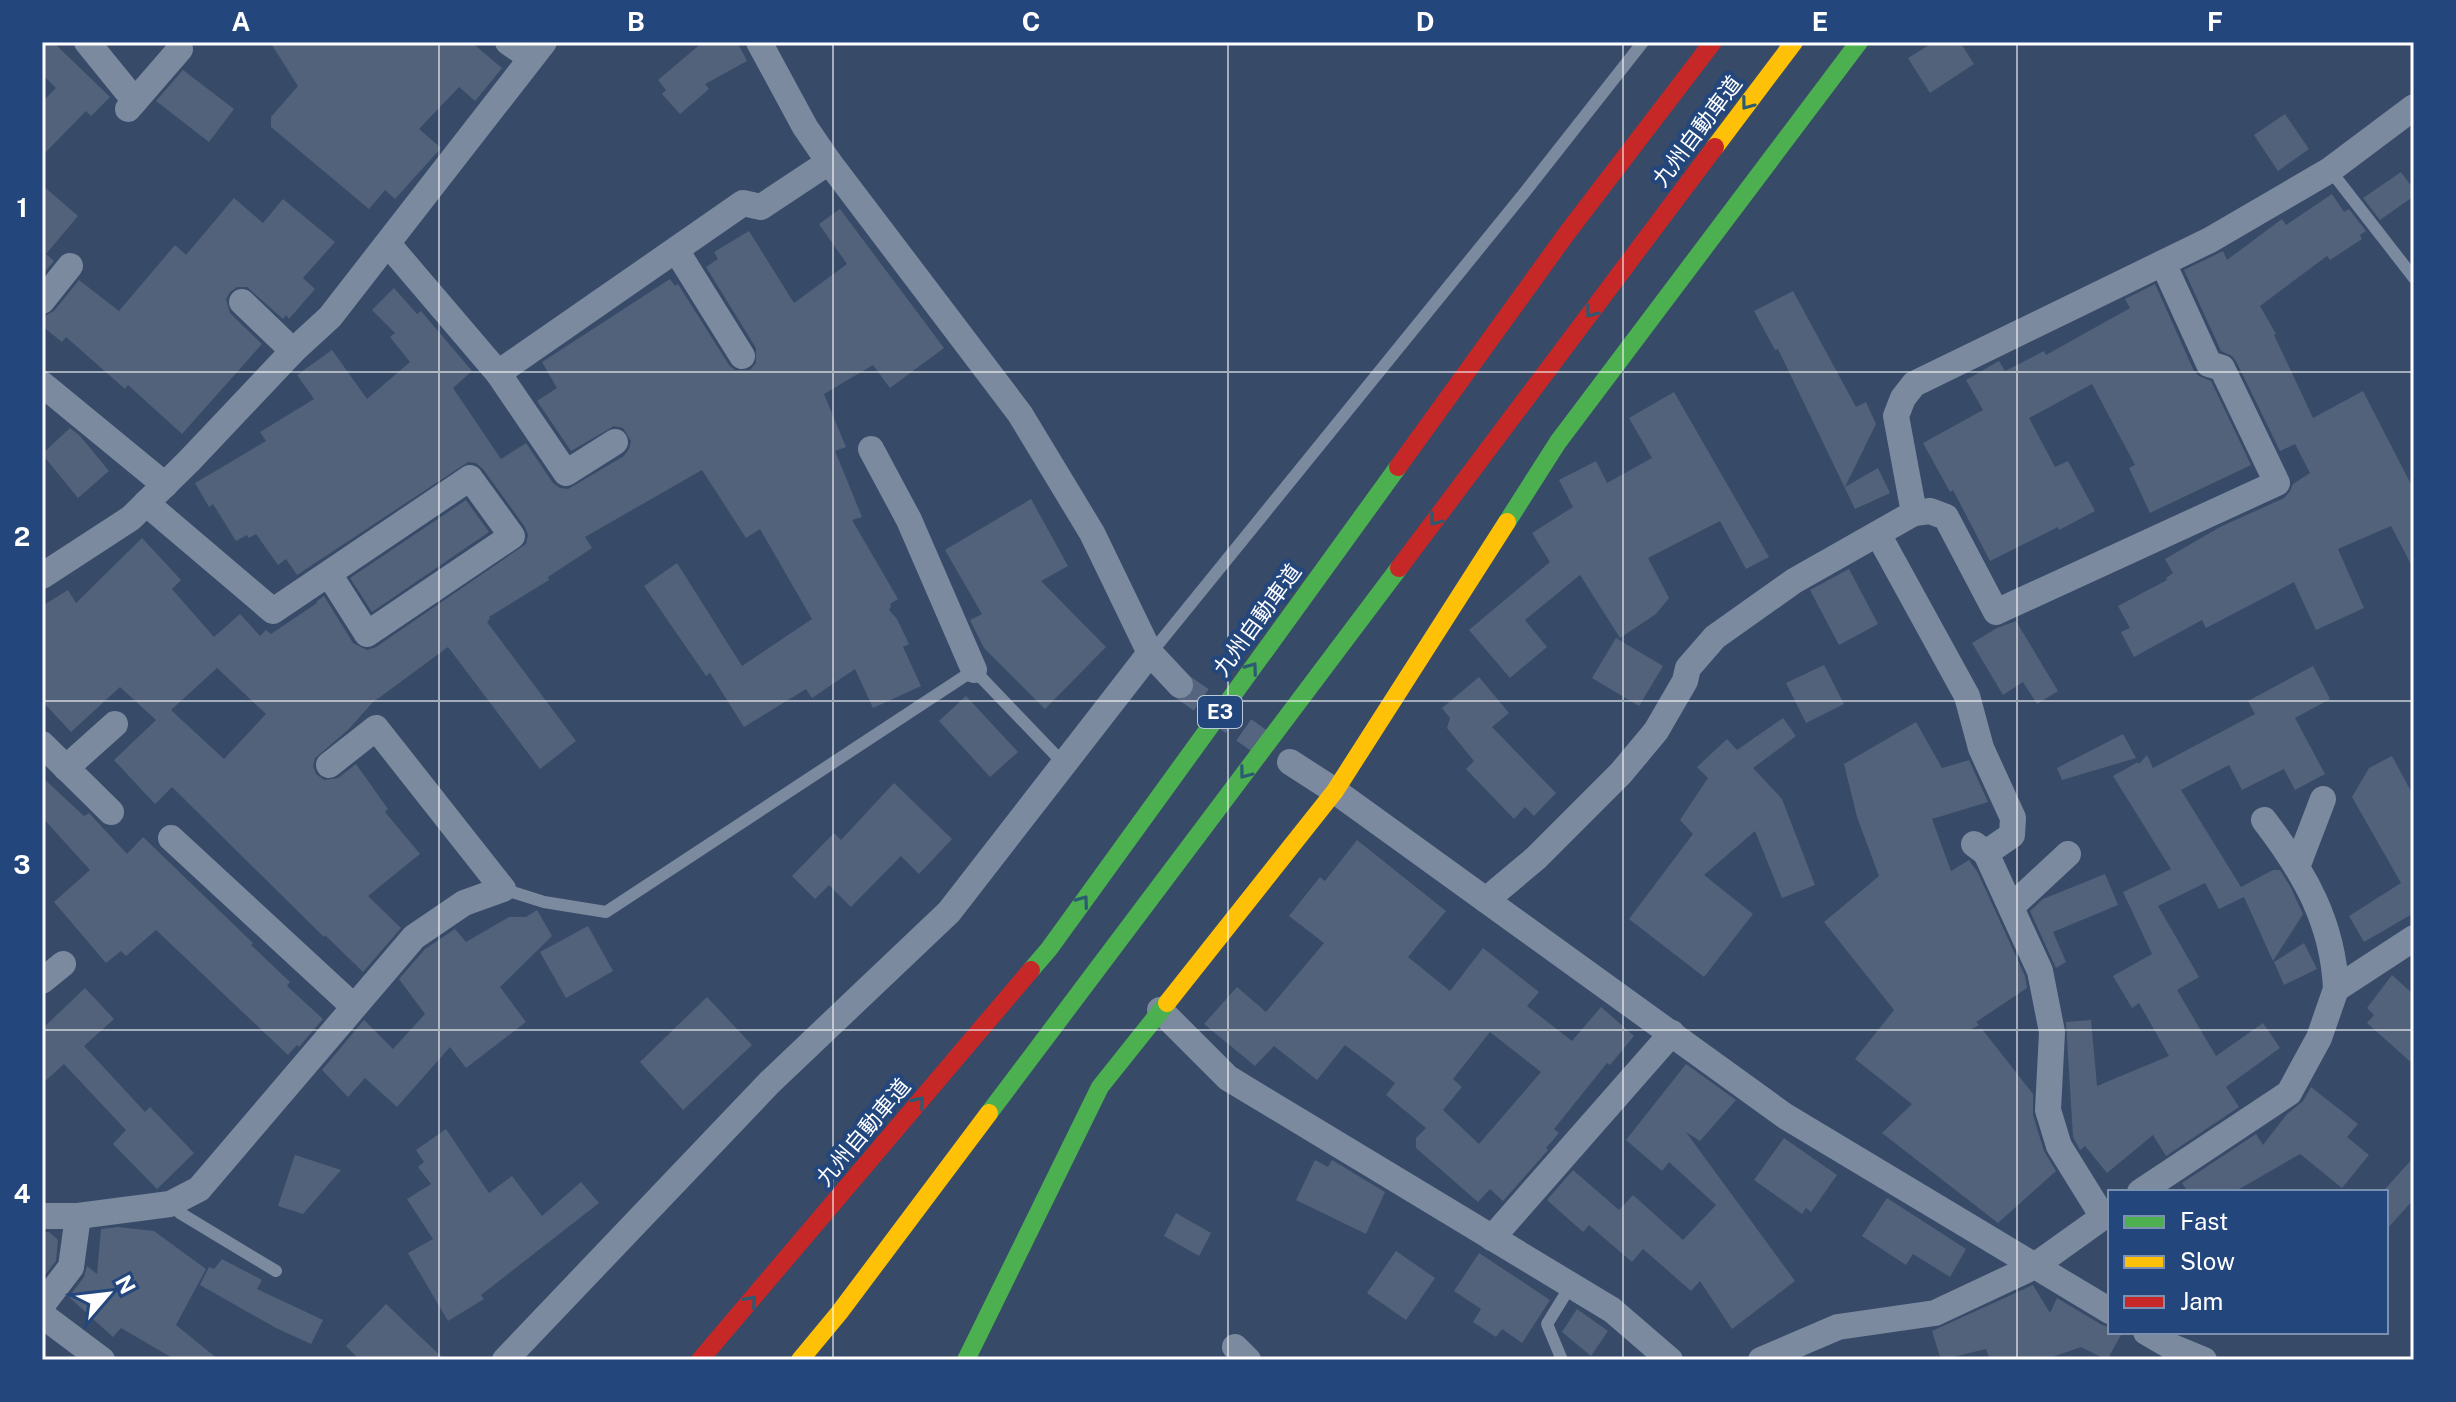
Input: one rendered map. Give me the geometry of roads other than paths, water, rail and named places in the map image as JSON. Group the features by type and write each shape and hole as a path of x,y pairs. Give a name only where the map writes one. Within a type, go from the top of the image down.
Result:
{"main road":[{"name":"九州自動車道","path":"700,1360 1049,949 1567,233 1713,42"},
{"name":"九州自動車道","path":"800,1360 839,1313 1794,42"},
{"path":"966,1360 1100,1087 1335,791 1558,442 1859,42"}],"street":[{"path":"87,42 132,105 180,49"},
{"path":"42,576 131,518 330,317 538,50 508,42"},
{"path":"759,42 805,127 829,162 1020,414 1092,533 1150,653 1180,685"},
{"path":"1914,513 1896,416 1903,398 1914,384 2210,240 2330,170 2414,107"},
{"path":"498,373 743,203 761,207 829,162"},
{"path":"388,244 498,373 566,473 615,442"},
{"path":"676,250 742,356"},
{"path":"1486,900 1536,858 1621,773 1656,731 1685,681 1688,668 1715,637 1794,581 1914,513 1930,511 1946,517 1996,612 2277,483 2222,368 2209,364 2163,263"},
{"path":"42,301 70,266"},
{"path":"242,302 293,351"},
{"path":"42,384 273,611 470,478 512,536 367,634 329,574"},
{"path":"871,449 909,520 974,670"},
{"path":"1761,1360 1838,1327 1935,1313 2033,1267 2107,1214 2059,1146 2048,1110 2052,1032 2040,971 1980,848 2012,835 2013,818 1981,748 1967,696 1878,534"},
{"path":"505,1360 770,1082 949,912 1150,653"},
{"path":"66,768 115,724"},
{"path":"42,1216 78,1216 170,1204 199,1189 414,937 464,903 503,889 376,728 329,765"},
{"path":"42,744 111,812"},
{"path":"1290,762 1335,791 1785,1116 2108,1310"},
{"path":"2297,867 2323,799"},
{"path":"2143,1190 2289,1093 2319,1038 2336,989 2335,958 2322,917 2297,867 2264,820"},
{"path":"171,838 353,1006"},
{"path":"2011,907 2068,854"},
{"path":"2336,989 2414,938"},
{"path":"42,981 63,964"},
{"path":"1160,1010 1228,1078 1612,1310 1670,1360"},
{"path":"1492,1238 1672,1033"},
{"path":"42,1305 71,1267 78,1216"},
{"path":"42,1315 102,1360"},
{"path":"2149,1334 2204,1360"}],"lane":[{"path":"1150,653 1643,42"},
{"path":"2330,170 2414,278"},
{"path":"503,889 544,902 606,912 974,670 1064,764"},
{"path":"170,1204 276,1271"},
{"path":"1562,1360 1547,1324 1571,1285"}],"tunnel":[{"path":"1180,685 1275,752"}]}
